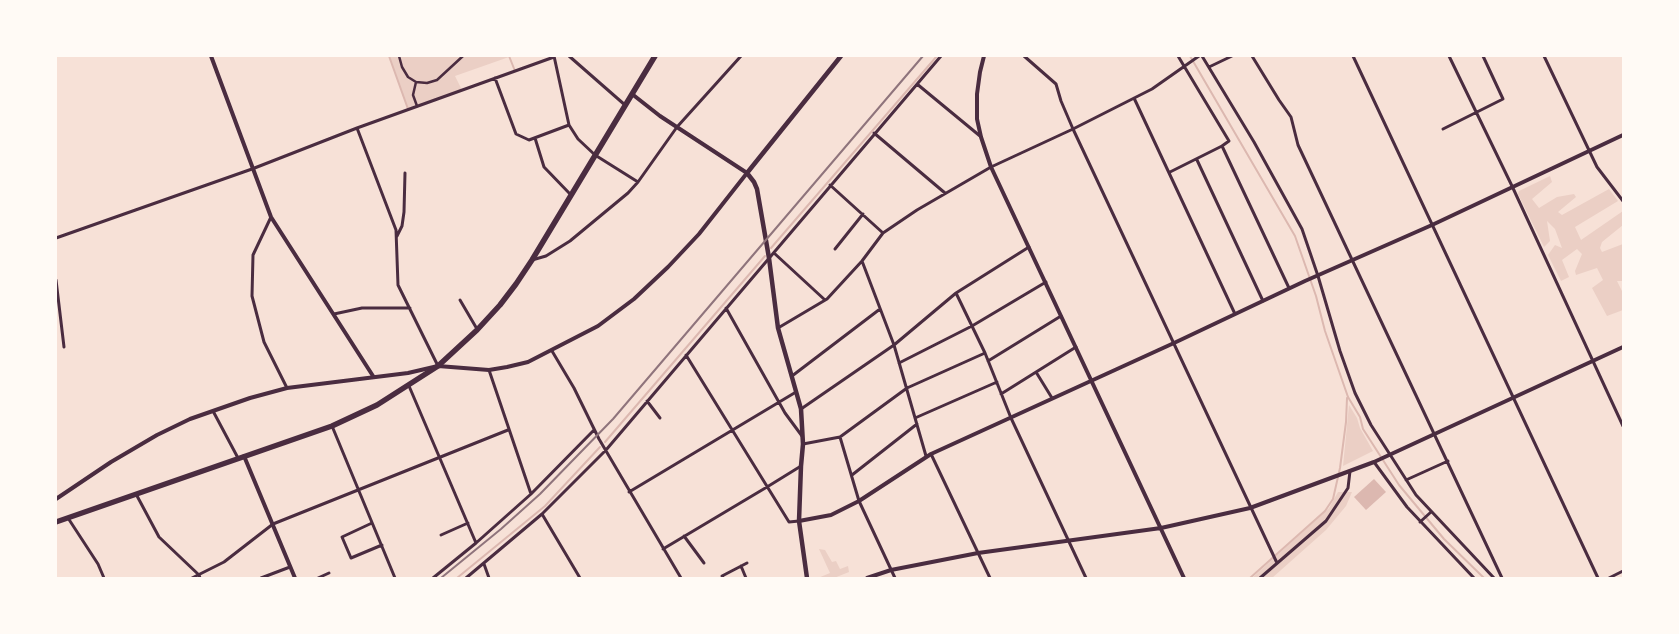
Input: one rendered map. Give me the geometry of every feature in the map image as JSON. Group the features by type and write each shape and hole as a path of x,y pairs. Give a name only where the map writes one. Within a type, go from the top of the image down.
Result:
{"highway":[{"path":"56,522 332,426 377,405 409,386 438,366 477,330 500,305 532,260 655,56"}],"main road":[{"path":"807,578 799,521 803,444 801,409 778,328 769,258 757,189 747,173 841,56"}],"street":[{"path":"211,56 271,217 373,376"},
{"path":"399,56 402,67 408,76 416,82 427,83 437,80 463,56"},
{"path":"56,238 252,169 357,128 554,56 569,125 578,139 595,155 638,182"},
{"path":"569,56 625,105"},
{"path":"532,260 546,256 570,242 628,193 638,182 677,127 741,56"},
{"path":"466,578 542,514 606,450 941,56"},
{"path":"984,56 977,94 977,118 981,137 991,167 1184,578"},
{"path":"1024,56 1056,84 1061,101 1073,129 1277,564"},
{"path":"1170,172 1197,160 1229,141 1185,65 1178,56"},
{"path":"778,328 825,300 862,261 883,233 917,210 991,167 1073,129 1152,89 1198,56"},
{"path":"1202,56 1254,142 1302,229 1354,393 1371,425 1416,496 1494,578"},
{"path":"1209,67 1232,56"},
{"path":"1252,56 1291,117 1298,145 1354,261 1502,578"},
{"path":"1353,56 1598,578"},
{"path":"1450,56 1623,426"},
{"path":"1443,129 1503,99 1482,56"},
{"path":"1544,56 1589,151 1598,167 1623,201"},
{"path":"495,78 516,134 529,140 569,125"},
{"path":"416,82 413,95 417,106"},
{"path":"917,84 981,137"},
{"path":"56,499 134,447 190,419 267,392 373,376 408,373 438,366 489,370 528,362 598,326 634,299 690,244 747,173 660,116 632,94"},
{"path":"1134,98 1170,172 1235,314"},
{"path":"357,128 396,230 398,285 438,366"},
{"path":"874,133 946,193"},
{"path":"686,355 789,522 825,517 859,501 926,456 1174,343 1289,288 1354,261 1623,135"},
{"path":"535,138 544,167 571,195"},
{"path":"1222,146 1289,288"},
{"path":"1197,160 1263,301"},
{"path":"397,238 402,226 404,212 405,173"},
{"path":"830,185 883,233"},
{"path":"835,249 863,214"},
{"path":"271,217 253,255 252,296 264,342 287,388"},
{"path":"801,409 894,345 956,293 1029,247"},
{"path":"774,253 825,300"},
{"path":"862,261 894,345 926,456"},
{"path":"56,280 64,347"},
{"path":"899,363 972,326 1046,282"},
{"path":"956,293 985,353 1011,418 1086,578"},
{"path":"460,300 477,330"},
{"path":"334,314 362,308 410,308"},
{"path":"726,308 779,402 803,437"},
{"path":"792,376 880,309"},
{"path":"56,312 60,310"},
{"path":"988,361 1061,316"},
{"path":"1001,394 1076,347"},
{"path":"867,578 891,570 978,553 1069,542 1161,528 1250,508 1374,462 1623,347"},
{"path":"552,351 574,388 594,430 681,578"},
{"path":"803,444 840,437 907,388 985,353"},
{"path":"489,370 508,430 531,494"},
{"path":"1036,372 1052,398"},
{"path":"915,418 996,382"},
{"path":"409,386 476,543"},
{"path":"630,492 796,392"},
{"path":"647,401 660,418"},
{"path":"213,411 241,457 273,524 294,578"},
{"path":"852,475 917,424"},
{"path":"332,426 395,578"},
{"path":"192,578 200,576 224,562 273,524 359,491 508,430"},
{"path":"433,578 476,543 531,494 594,430"},
{"path":"840,437 859,501 894,578"},
{"path":"931,454 990,578"},
{"path":"1406,480 1448,461"},
{"path":"1374,462 1420,522 1474,578"},
{"path":"663,549 801,466"},
{"path":"1260,578 1326,521 1348,488 1350,471"},
{"path":"136,494 159,537 200,576"},
{"path":"1420,522 1432,512"},
{"path":"542,514 580,578"},
{"path":"68,518 98,564 104,578"},
{"path":"372,523 342,537 351,558 382,545"},
{"path":"441,535 468,523"},
{"path":"684,536 704,563"},
{"path":"723,578 722,576 747,563"},
{"path":"484,564 490,578"},
{"path":"741,566 746,578"},
{"path":"261,578 290,567"},
{"path":"1609,578 1623,571"},
{"path":"318,578 329,573"}],"shaded area":[{"path":"389,56 509,57 455,76 462,90 408,109"},
{"path":"1550,176 1552,182 1532,199 1539,208 1557,197 1574,194 1576,197 1558,212 1562,215 1609,189 1618,201 1575,227 1581,240 1623,211 1623,225 1602,242 1600,248 1602,252 1623,244 1623,281 1617,281 1623,293 1623,310 1607,316 1592,288 1603,280 1597,268 1576,275 1575,271 1582,254 1577,249 1562,260 1569,277 1561,281 1548,255 1555,245 1562,248 1555,229 1547,221 1550,241 1544,247 1518,194 1519,191"},
{"path":"1349,405 1373,451 1343,466"},
{"path":"1374,479 1386,492 1366,510 1354,497"},
{"path":"1338,492 1352,492 1346,506 1326,530 1272,578 1252,578 1329,508"},
{"path":"819,549 825,550 832,562 836,561 840,569 848,566 849,572 834,578 818,578 830,573"}],"waterway":[{"path":"389,56 408,109"},
{"path":"509,56 515,71"},
{"path":"771,248 937,56"},
{"path":"1190,56 1295,236 1316,296 1325,331 1348,397 1360,417 1363,429 1399,485 1444,539 1484,578"},
{"path":"605,442 765,256"},
{"path":"1250,578 1325,511 1333,499 1340,468 1346,422 1347,398"},
{"path":"457,578 545,506 600,447"}],"railway":[{"path":"441,578 501,529 540,494 613,419 923,56"}]}
